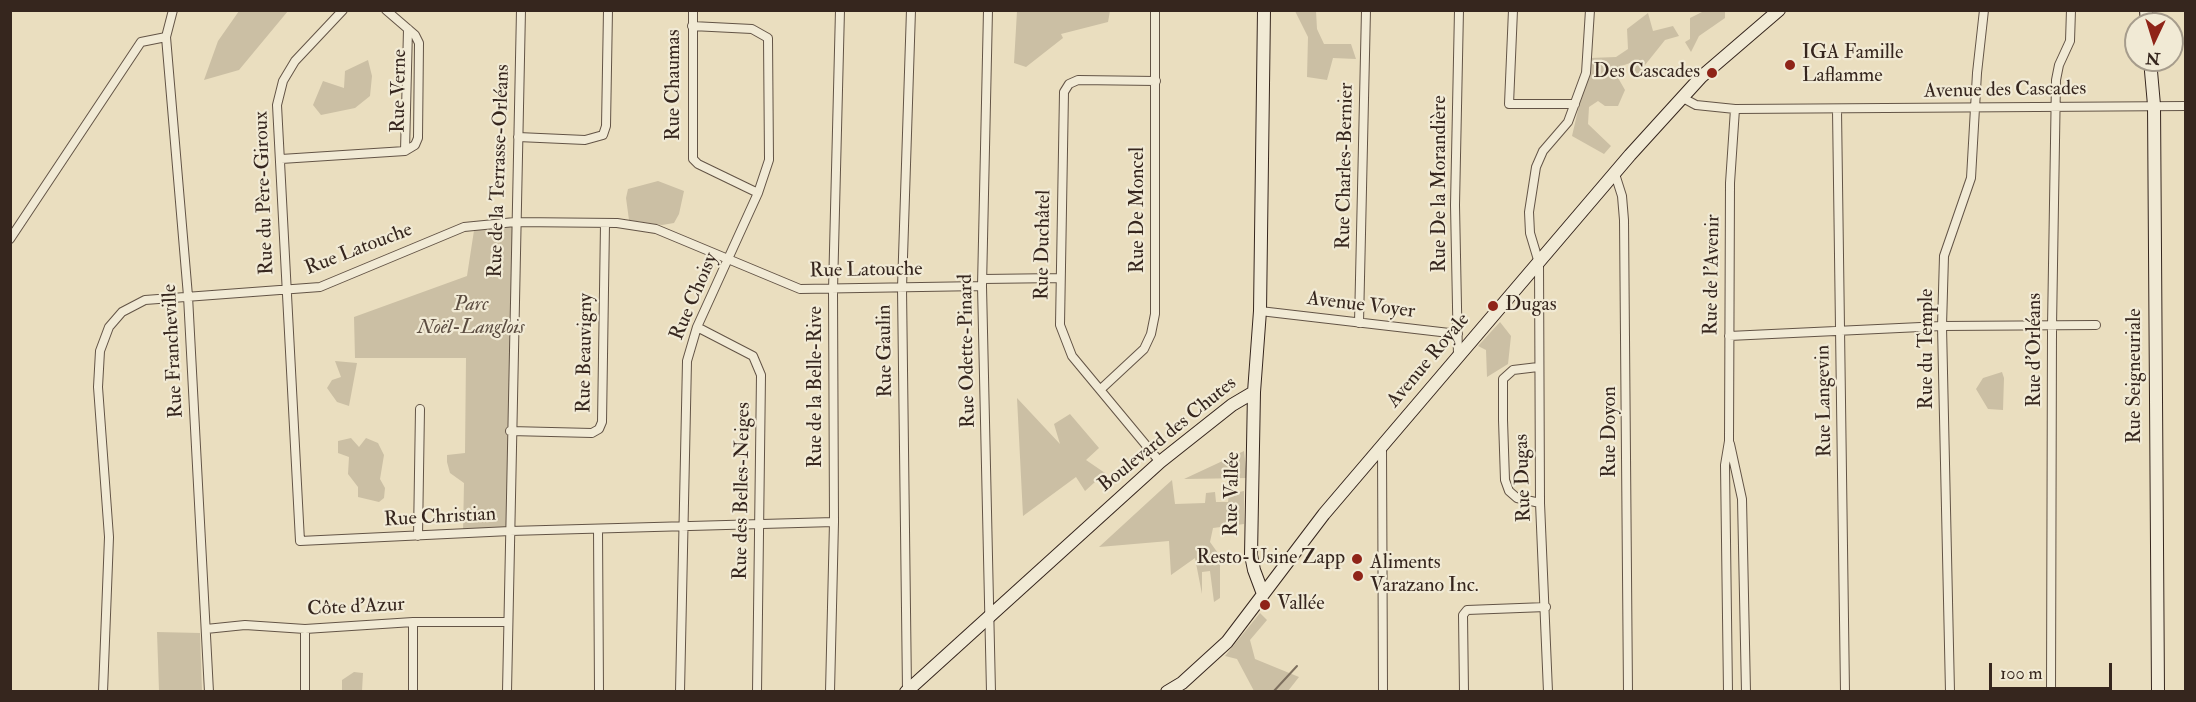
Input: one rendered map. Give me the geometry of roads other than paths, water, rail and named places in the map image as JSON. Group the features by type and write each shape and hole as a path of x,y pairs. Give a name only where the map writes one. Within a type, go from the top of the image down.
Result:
{"street":[{"name":"Rue Francheville","path":"173,10 166,37 188,296 209,692"},
{"name":"Rue du Père-Giroux","path":"286,290 277,105 283,81 295,61 343,10"},
{"name":"Rue Verne","path":"281,159 405,151 415,145 418,138 419,43 408,29 386,10"},
{"name":"Rue de la Terrasse-Orléans","path":"507,692 514,222 521,10"},
{"path":"518,137 585,140 603,135 606,126 608,10"},
{"name":"Rue Chaumas","path":"693,10 693,159 698,164 758,193"},
{"name":"Rue de la Belle-Rive","path":"830,692 834,522 833,290 840,10"},
{"name":"Rue Gaulin","path":"906,691 902,288 910,10"},
{"name":"Rue Odette-Pinard","path":"988,10 982,282 991,692"},
{"name":"Rue De Moncel","path":"1101,389 1144,350 1151,334 1155,314 1155,10"},
{"name":"Boulevard des Chutes","path":"906,691 1160,462 1232,405 1254,392 1260,311 1264,10"},
{"name":"Rue Charles-Bernier","path":"1359,323 1366,10"},
{"name":"Rue De la Morandière","path":"1458,357 1455,205 1460,10"},
{"path":"1513,10 1509,104 1575,104"},
{"name":"Rue Dugas","path":"1548,692 1540,503 1539,263 1530,233 1530,203 1536,167 1543,151 1568,122 1586,73 1590,10"},
{"name":"Avenue Royale","path":"1167,692 1182,682 1227,642 1324,514 1701,77 1779,10"},
{"name":"Rue du Temple","path":"1950,692 1942,326 1944,256 1971,177 1984,10"},
{"name":"Rue d'Orléans","path":"2051,692 2052,327 2056,80 2059,65 2070,41 2071,10"},
{"name":"Rue Choisy","path":"680,692 687,361 697,327 758,193 769,160 768,38 752,28 692,26"},
{"path":"10,239 141,42 166,37"},
{"name":"Rue Seigneuriale","path":"2151,72 2154,105 2158,692"},
{"name":"Rue Duchâtel","path":"1156,81 1078,80 1069,84 1065,92 1060,325 1072,356 1160,462"},
{"name":"Avenue des Cascades","path":"1683,98 1696,105 1735,109 2186,106"},
{"name":"Rue de l'Avenir","path":"1728,692 1725,465 1729,441 1730,183 1735,109"},
{"name":"Rue Langevin","path":"1837,110 1845,692"},
{"name":"Rue Doyon","path":"1615,174 1622,196 1624,232 1628,692"},
{"name":"Rue Latouche","path":"103,692 109,537 98,387 100,351 109,327 122,312 145,300 320,287 464,227 514,222 636,225 656,229 729,258 787,285 833,290 1060,278"},
{"name":"Rue Beauvigny","path":"510,431 592,434 599,429 602,422 605,224"},
{"name":"Rue Christian","path":"286,290 300,541 510,531 834,522"},
{"name":"Avenue Voyer","path":"1260,311 1458,334"},
{"path":"1729,336 1942,326 2096,325"},
{"name":"Rue des Belles-Neiges","path":"697,327 753,356 759,365 757,692"},
{"path":"1538,367 1513,370 1503,379 1503,420 1504,480 1509,491 1517,498 1540,503"},
{"name":"Rue Vallée","path":"1254,392 1251,555 1263,594"},
{"path":"418,536 420,409"},
{"name":"Rue de l'Avenir","path":"1729,441 1742,499 1746,692"},
{"path":"1382,448 1383,692"},
{"path":"598,529 599,692"},
{"path":"1464,692 1463,615 1467,610 1546,607"},
{"path":"412,622 413,692"},
{"name":"Côte d'Azur","path":"206,629 244,625 305,628 412,622 508,622"},
{"path":"305,628 305,692"}],"waterway":[{"path":"1273,692 1297,666"}],"place":[{"name":"IGA Famille Laflamme","path":"1790,65"},
{"name":"Des Cascades","path":"1712,73"},
{"name":"Dugas","path":"1493,306"},
{"name":"Resto-Usine Zapp","path":"1357,559"},
{"name":"Aliments Varazano Inc.","path":"1358,576"},
{"name":"Vallée","path":"1265,605"}],"park label":[{"name":"Parc Noël-Langlois","path":"471,318"}]}
